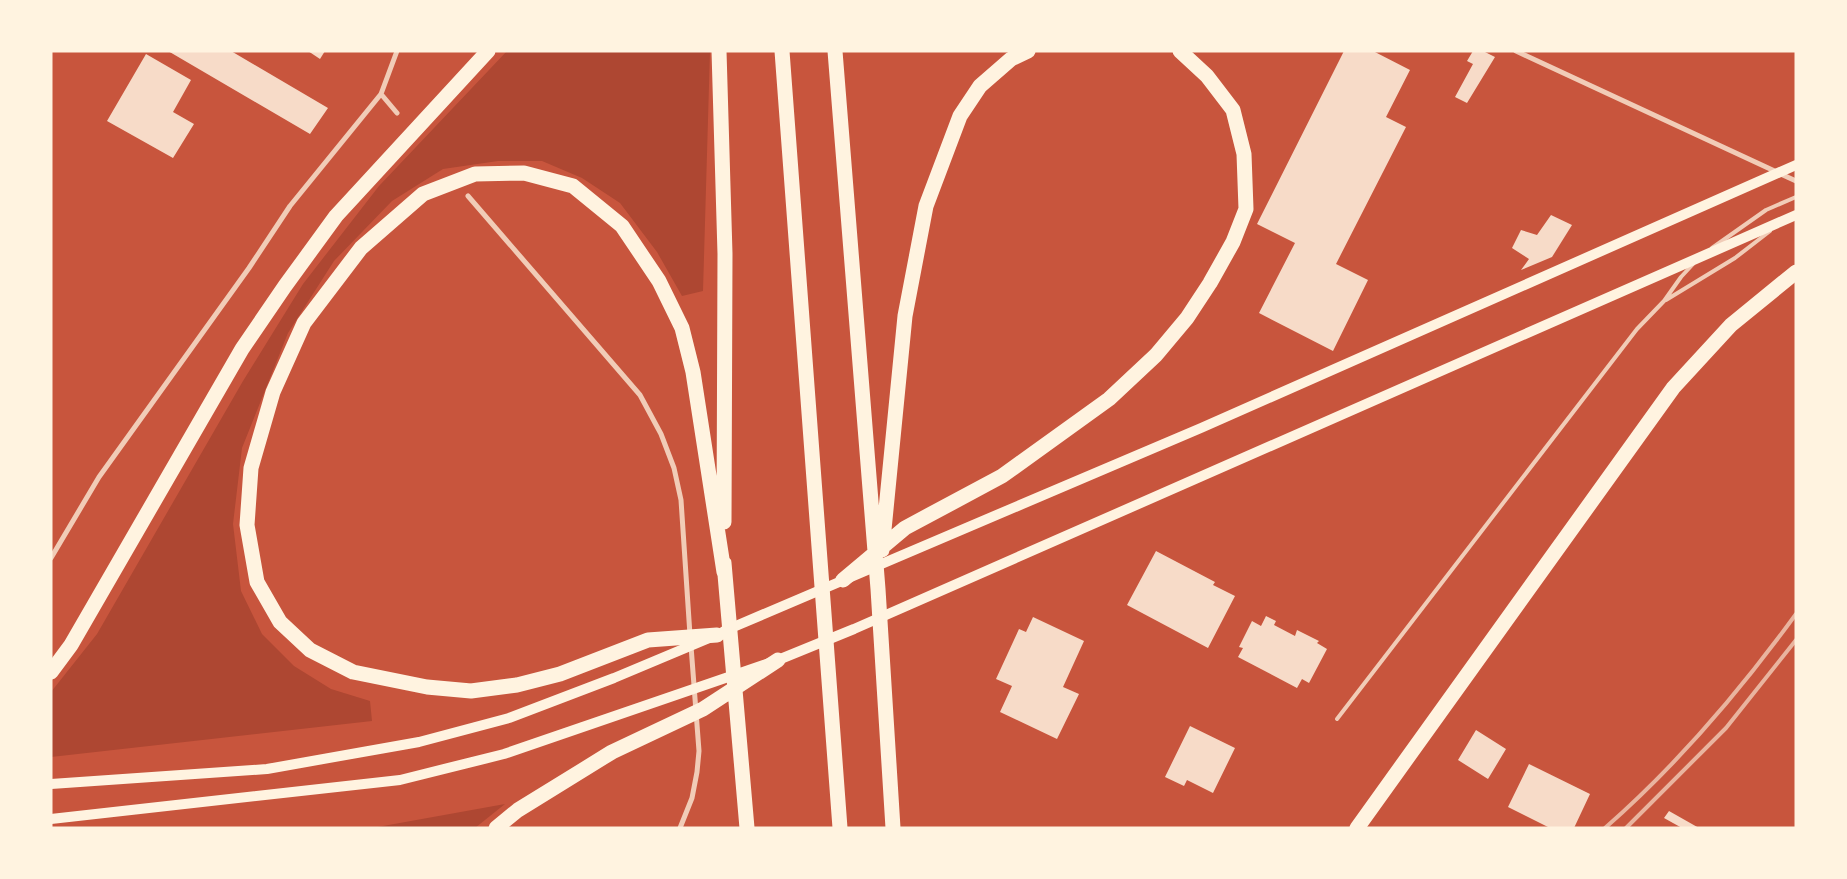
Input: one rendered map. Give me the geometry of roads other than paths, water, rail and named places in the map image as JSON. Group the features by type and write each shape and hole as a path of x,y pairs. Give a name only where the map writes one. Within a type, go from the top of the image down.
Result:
{"highway":[{"path":"51,672 71,645 242,349 285,286 336,216 488,51"},
{"path":"719,51 725,254 724,572"},
{"path":"782,51 840,828"},
{"path":"835,51 878,589 893,828"},
{"path":"878,589 905,316 926,206 960,116 980,86 1011,59 1028,51"},
{"path":"843,580 905,528 1002,476 1109,399 1156,355 1187,318 1210,283 1233,242 1246,209 1244,154 1233,110 1207,76 1180,51"},
{"path":"717,635 648,640 606,658 560,674 517,685 471,691 428,687 353,672 310,650 280,622 257,582 247,525 251,468 274,392 304,323 361,248 423,194 475,174 524,173 573,186 622,226 659,281 682,328 693,372 724,572 747,828"},
{"path":"1357,828 1673,388 1731,325 1796,272"},
{"path":"496,828 518,810 612,752 703,709 778,660"}],"main road":[{"path":"51,784 267,769 419,742 510,718 614,678 717,635 1201,428 1796,165"},
{"path":"51,819 400,780 504,754 778,660 882,617 1795,212"}],"street":[{"path":"51,558 99,477 249,268 290,206 381,94 397,51"},
{"path":"1516,51 1727,151 1796,181"},
{"path":"381,94 397,113"},
{"path":"468,196 640,395 661,434 674,468 681,500 698,751 697,772 692,798 680,828"}],"lane":[{"path":"1337,719 1637,329 1664,301 1690,268 1714,246 1766,210 1796,197"},
{"path":"1664,301 1735,258 1795,212"}],"railway":[{"path":"1605,828 1632,804 1682,753 1753,671 1796,614"},
{"path":"1626,828 1726,728 1796,640"}]}
